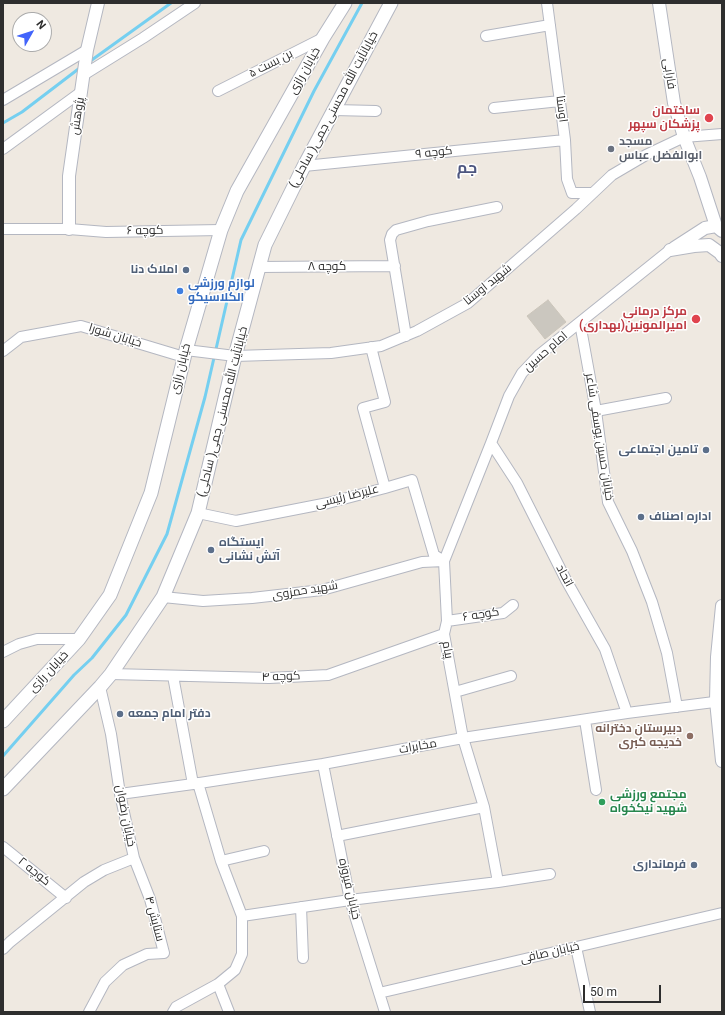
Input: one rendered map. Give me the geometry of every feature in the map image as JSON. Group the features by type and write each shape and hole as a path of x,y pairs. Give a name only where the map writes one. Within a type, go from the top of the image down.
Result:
{"main road":[{"name":"خیابان رازی","path":"3,721 79,639 110,595 151,493 185,353 221,230 237,191 323,38 345,3"},
{"name":"خیابانآیت الله محسنی جمی( ساحلی)","path":"3,788 111,674 163,596 198,513 235,356 265,245 304,166 391,3"}],"street":[{"name":"پژوهش","path":"69,229 68,176 87,53 98,3"},
{"path":"85,73 143,38 195,3"},
{"name":"اوستا","path":"547,3 565,140 567,179 572,193 593,193"},
{"name":"فارابی","path":"659,3 674,103 684,137 719,228"},
{"path":"486,36 550,24"},
{"name":"بن بست ۵","path":"218,91 323,38"},
{"path":"3,100 87,53"},
{"path":"3,149 81,92"},
{"path":"494,108 560,101"},
{"path":"334,110 376,111"},
{"path":"684,137 722,134"},
{"name":"شهید اوستا","path":"235,356 331,353 381,346 417,331 468,303 612,175 646,155 684,137"},
{"name":"کوچه ۹","path":"304,166 565,140"},
{"path":"406,336 390,240 392,234 396,230 428,221 497,207"},
{"name":"امام حسین","path":"444,561 492,443 509,396 522,373 539,355 670,250 705,228 719,228"},
{"name":"کوچه ۶","path":"3,229 69,229 106,232 221,230"},
{"path":"670,250 694,246 709,246 720,252 722,256"},
{"name":"کوچه ۸","path":"259,267 395,266"},
{"name":"خیابان حسین یوسفی شاعر","path":"580,323 596,411 608,502 632,551 652,602 667,653 677,707"},
{"name":"خیابان شورا","path":"3,351 21,337 81,326 185,353 235,356"},
{"name":"علیرضا رئیسی","path":"198,513 236,520 328,503 385,488 363,408 385,402 371,347"},
{"path":"596,411 666,398"},
{"name":"اتحاد","path":"492,443 517,483 566,580 605,649 627,713"},
{"path":"385,488 412,480 434,555 444,561"},
{"name":"شهید حمزوی","path":"163,596 203,601 252,598 322,590 422,562 444,561"},
{"name":"پیام","path":"444,561 447,621 444,634 463,738 484,806 498,882"},
{"name":"کوچه ۶","path":"447,621 503,613 513,605"},
{"path":"722,606 717,657 722,761"},
{"name":"کوچه ۴","path":"111,674 269,678 328,675 444,634"},
{"path":"3,652 18,644 37,639 79,639"},
{"path":"173,676 196,784 221,861 242,916 242,954 235,970 218,984 176,1007 173,1012"},
{"path":"454,692 511,676"},
{"name":"خیابان رضوان","path":"5,943 66,898 84,882 104,870 134,858 120,794 111,734 100,687"},
{"name":"مخابرات","path":"120,794 196,784 323,764 463,738 627,713 719,701"},
{"path":"585,720 596,790"},
{"name":"خیابان فیروزه","path":"323,764 350,900 385,1012"},
{"path":"337,836 484,806"},
{"name":"کوچه ۲","path":"3,847 66,898"},
{"path":"221,861 264,852"},
{"name":"ستایش ۴","path":"89,1012 105,982 123,964 147,954 164,952 150,899 134,858"},
{"path":"242,916 350,900 498,882 550,874"},
{"path":"301,908 303,958"},
{"name":"خیابان صافی","path":"378,993 722,914"},
{"path":"576,947 590,1012"},
{"path":"218,984 230,1012"}],"building":[{"path":"548,300 566,322 545,339 527,316"}],"waterway":[{"path":"89,62 171,3"},
{"path":"3,756 74,675 92,658 126,615 167,534 205,397 241,240 314,91 362,3"},
{"path":"3,123 22,112 81,67"}],"place":[{"name":"ساختمان پزشکان سپهر","path":"709,118"},
{"name":"مسجد ابوالفضل عباس","path":"611,149"},
{"name":"املاک دنا","path":"186,270"},
{"name":"لوازم ورزشی الکلاسیکو","path":"180,291"},
{"name":"مرکز درمانی امیرالمونین(بهداری)","path":"696,319"},
{"name":"تامین اجتماعی","path":"706,450"},
{"name":"اداره اصناف","path":"641,517"},
{"name":"ایستگاه آتش نشانی","path":"211,550"},
{"name":"دفتر امام جمعه","path":"120,714"},
{"name":"دبیرستان دخترانه خدیجه کبری","path":"690,736"},
{"name":"مجتمع ورزشی شهید نیکخواه","path":"602,802"},
{"name":"فرمانداری","path":"694,865"}],"district":[{"name":"جم","path":"467,169"}]}
